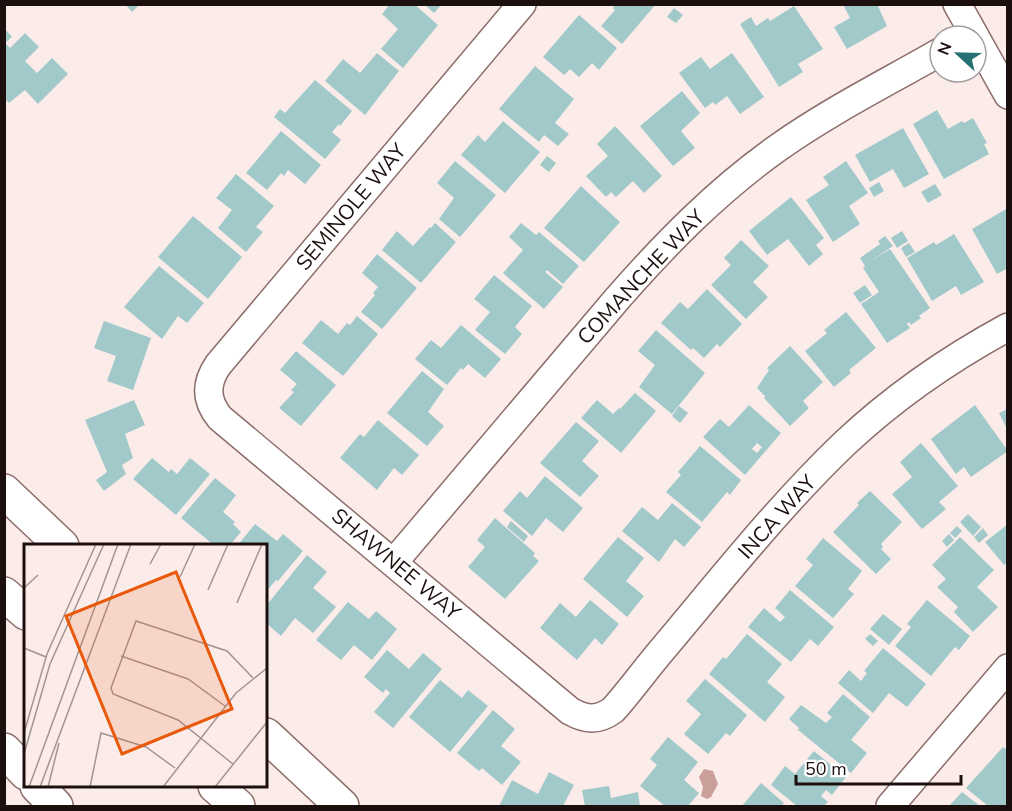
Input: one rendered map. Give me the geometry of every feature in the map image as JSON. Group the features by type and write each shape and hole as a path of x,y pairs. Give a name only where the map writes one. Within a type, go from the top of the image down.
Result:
{"main road":[{"path":"4,491 61,544"},
{"path":"4,594 24,611"},
{"path":"267,736 342,807"},
{"path":"4,750 24,771"},
{"path":"38,787 56,807"},
{"path":"216,787 238,807"}],"street":[{"name":"SEMINOLE WAY","path":"220,418 211,405 208,391 212,374 218,365 522,4"},
{"path":"957,4 967,24"},
{"name":"COMANCHE WAY","path":"394,562 617,299 649,263 711,201 779,147 928,59"},
{"path":"988,61 1008,95"},
{"name":"INCA WAY","path":"570,711 585,718 593,718 603,717 613,710 761,533 840,448 886,408 939,368 1008,327"},
{"name":"SHAWNEE WAY","path":"220,418 570,711"},
{"path":"890,807 1008,668"}],"shaded area":[{"path":"704,769 713,771 718,784 711,797 707,799 701,796 703,787 699,777"}],"building":[{"path":"125,4 140,4 132,12"},
{"path":"390,4 414,4 438,25 403,68 381,49 398,29 382,14"},
{"path":"424,4 442,4 434,13"},
{"path":"616,4 656,4 622,44 601,26 615,10 613,8"},
{"path":"843,4 877,4 887,26 847,49 834,27 850,18"},
{"path":"794,6 823,49 798,64 803,72 779,87 740,24 751,17 756,26 768,18 770,21"},
{"path":"674,8 683,15 676,23 667,17"},
{"path":"579,15 617,48 599,70 592,63 579,77 570,69 564,75 543,57"},
{"path":"5,29 12,37 5,43 10,48 25,33 39,47 25,61 37,73 52,58 68,74 38,104 25,90 9,103 4,98"},
{"path":"377,53 399,71 365,115 325,81 343,59 360,73"},
{"path":"732,53 764,97 740,114 727,96 715,105 713,102 705,108 679,73 701,57 710,69"},
{"path":"535,66 574,99 555,123 569,134 558,146 544,135 539,142 499,109"},
{"path":"315,80 352,111 332,132 341,140 325,159 274,117 280,109 285,113"},
{"path":"682,91 700,113 681,131 695,148 673,166 640,126"},
{"path":"937,110 948,129 973,118 987,143 984,144 989,154 944,179 913,124"},
{"path":"503,121 540,152 505,193 461,155 478,135 485,142"},
{"path":"615,126 662,176 644,193 633,181 616,197 611,192 606,197 586,176 608,156 597,144"},
{"path":"903,128 929,174 904,188 893,169 870,182 855,155"},
{"path":"281,131 321,165 305,184 288,170 284,176 281,173 267,190 246,173"},
{"path":"547,156 556,163 549,172 540,165"},
{"path":"455,161 496,195 460,237 439,219 454,198 437,183"},
{"path":"846,161 868,193 849,206 860,224 833,242 806,200 829,185 823,177"},
{"path":"236,174 274,206 256,227 263,232 246,252 218,228 232,210 216,198"},
{"path":"879,182 884,191 874,197 869,188"},
{"path":"935,184 942,195 928,203 921,192"},
{"path":"581,186 620,222 584,262 544,228"},
{"path":"791,197 824,238 816,245 823,254 809,266 788,239 767,255 749,231"},
{"path":"1008,208 1008,268 997,274 972,229"},
{"path":"193,216 242,257 208,299 158,257"},
{"path":"435,223 456,242 421,283 382,250 397,231 413,246"},
{"path":"521,223 536,235 539,232 579,266 563,284 547,270 545,272 563,287 544,309 503,273 523,250 509,237"},
{"path":"902,231 908,241 897,248 891,238"},
{"path":"954,234 984,282 961,295 956,286 932,301 907,258 934,242 936,245"},
{"path":"885,236 893,246 869,262 890,249 930,308 911,325 909,322 907,324 910,328 887,343 861,304 879,292 863,268 865,266 860,258 880,244 878,241"},
{"path":"741,240 769,266 753,282 768,297 746,319 711,285 731,265 724,258"},
{"path":"909,243 915,252 906,257 901,248"},
{"path":"377,254 417,288 382,329 361,312 375,295 373,293 378,287 362,273"},
{"path":"159,266 204,303 187,323 178,316 162,339 124,307"},
{"path":"494,275 532,306 515,327 522,334 505,354 475,330 490,312 474,299"},
{"path":"865,285 872,295 860,303 853,293"},
{"path":"707,289 742,324 720,347 717,344 704,358 693,348 691,350 661,323 680,302 688,309"},
{"path":"846,312 876,348 849,370 851,373 834,387 805,351 827,333 824,330"},
{"path":"357,316 378,334 343,376 302,343 321,320 338,334"},
{"path":"104,321 151,338 133,390 107,381 116,356 94,348"},
{"path":"461,325 501,359 485,378 468,364 463,370 461,368 447,385 415,359 431,340 441,348"},
{"path":"656,330 705,373 672,414 639,387 655,365 638,351"},
{"path":"790,346 823,382 803,401 809,408 790,426 757,388 769,370 767,368"},
{"path":"296,351 336,385 301,426 279,408 294,392 291,390 297,384 280,370"},
{"path":"422,371 444,389 428,412 444,426 427,446 387,413"},
{"path":"635,393 656,411 621,453 581,418 597,400 613,414"},
{"path":"134,400 145,425 125,434 133,458 122,465 126,474 104,491 96,480 107,472 85,420"},
{"path":"749,405 781,433 745,475 703,437 720,419 729,427","holes":["757,443 762,447 757,453 752,449"]},
{"path":"975,405 1008,451 971,477 964,467 956,474 931,439"},
{"path":"679,406 688,413 680,423 672,416"},
{"path":"1008,409 1008,431 999,413"},
{"path":"378,420 419,455 402,475 394,468 377,490 340,458 360,434 364,437"},
{"path":"576,422 599,441 582,461 599,476 580,497 540,463"},
{"path":"921,443 958,486 939,502 946,509 922,529 892,494 912,477 900,462"},
{"path":"700,446 741,480 730,495 727,492 702,522 666,492 681,475 678,472"},
{"path":"152,458 169,472 171,469 177,474 190,458 210,474 176,515 133,479"},
{"path":"545,476 583,508 563,532 546,518 532,536 503,511 520,491 527,498"},
{"path":"215,478 236,495 223,512 235,522 233,524 241,532 231,544 213,544 181,518"},
{"path":"870,491 902,522 881,544 883,547 881,549 891,559 876,574 833,532"},
{"path":"672,503 701,527 684,547 675,539 659,562 622,531 642,507 658,520"},
{"path":"968,514 981,527 973,536 960,522"},
{"path":"495,518 535,553 533,556 539,561 505,599 468,567 485,547 477,540"},
{"path":"511,521 528,536 524,542 507,527"},
{"path":"255,524 277,541 283,534 303,551 267,591 267,544 239,544"},
{"path":"1008,524 1008,562 1004,565 985,542"},
{"path":"957,526 962,531 955,538 950,533"},
{"path":"983,528 988,535 979,543 974,537"},
{"path":"949,534 954,540 947,547 942,541"},
{"path":"618,537 644,558 626,581 644,596 627,617 583,579"},
{"path":"960,537 994,570 977,587 998,607 973,632 954,612 958,607 937,587 946,579 932,565"},
{"path":"823,538 862,571 848,589 854,594 833,618 795,586 813,565 806,559"},
{"path":"307,555 327,572 313,588 336,607 313,633 295,618 281,636 267,624 267,605"},
{"path":"790,590 834,627 818,646 810,639 791,662 748,627 764,608 780,622 785,617 775,608"},
{"path":"590,600 619,624 602,645 595,638 577,660 540,628 560,603 576,617"},
{"path":"927,600 970,636 959,650 955,647 931,676 895,646 911,627 907,624"},
{"path":"348,602 369,619 376,611 397,629 372,660 354,645 341,660 316,640"},
{"path":"883,614 902,629 889,645 870,629"},
{"path":"747,634 782,664 767,682 785,697 765,722 709,674 723,657 726,659"},
{"path":"870,634 878,641 873,646 865,639"},
{"path":"883,648 926,684 907,707 889,693 873,713 838,683 849,670 861,681 867,673 864,671"},
{"path":"387,650 409,669 423,653 442,669 393,728 374,712 390,693 386,689 383,693 364,677"},
{"path":"705,679 747,715 730,736 726,733 708,754 684,734 701,714 686,701"},
{"path":"440,680 462,698 468,690 488,706 450,752 409,717"},
{"path":"843,694 870,717 851,740 867,753 851,773 798,730 799,728 789,719 801,705 826,723 832,717 827,713"},
{"path":"493,710 515,729 501,746 521,762 502,785 482,768 479,771 457,753"},
{"path":"668,737 698,762 684,780 699,793 688,806 665,806 640,786 657,765 650,759"},
{"path":"1003,747 1008,751 1008,806 988,806 966,788"},
{"path":"814,751 846,777 832,795 826,790 821,796 828,802 824,806 797,806 771,785 785,766 795,774"},
{"path":"549,772 574,785 563,806 499,806 512,780 538,794"},
{"path":"761,783 784,803 781,806 742,806"},
{"path":"609,786 611,798 638,792 640,806 585,806 582,790"},
{"path":"962,792 980,806 949,806"}]}
